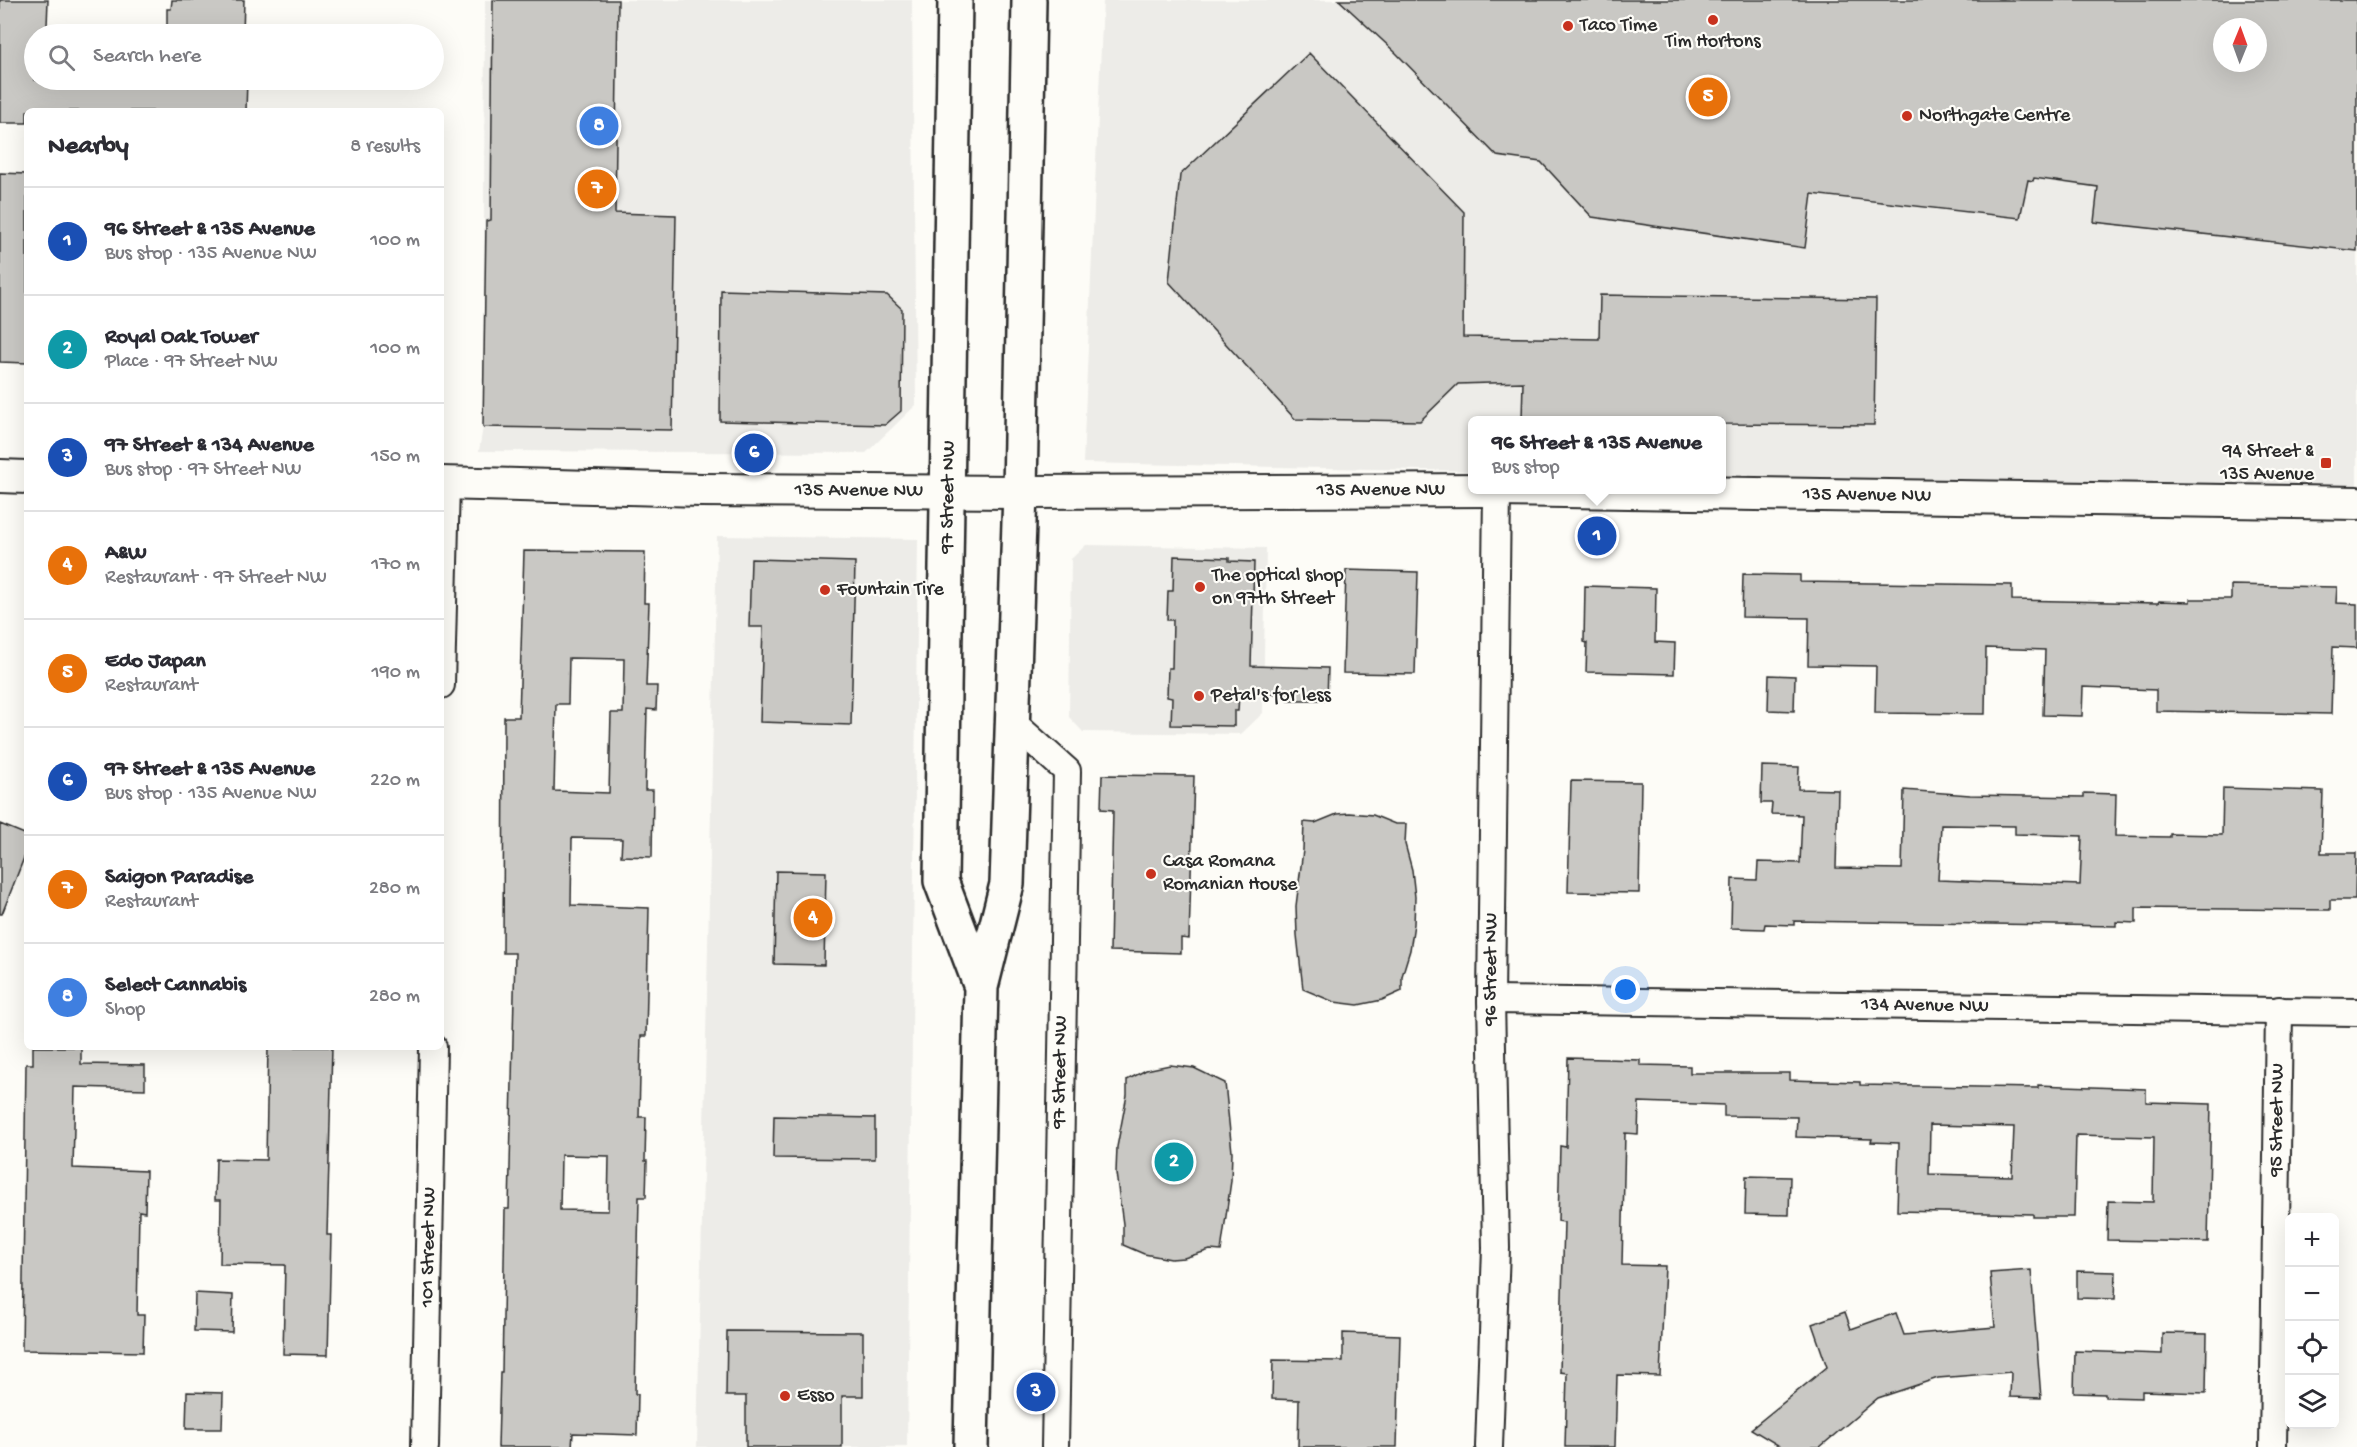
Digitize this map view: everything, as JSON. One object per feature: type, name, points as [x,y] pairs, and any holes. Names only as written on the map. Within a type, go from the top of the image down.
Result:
[{"type":"main road","name":"97 Street NW","points":[[956,0],[941,881],[981,987]]},
{"type":"main road","name":"97 Street NW","points":[[971,1447],[981,987],[1007,884],[1020,492],[1029,0]]},
{"type":"street","points":[[0,476],[24,477]]},
{"type":"street","name":"135 Avenue NW","points":[[444,484],[701,490],[1020,492],[1468,490]]},
{"type":"street","name":"135 Avenue NW","points":[[1726,493],[2357,503]]},
{"type":"street","name":"96 Street NW","points":[[1489,1447],[1496,1248],[1491,1000],[1497,494]]},
{"type":"street","name":"97 Street NW","points":[[1012,722],[1067,771],[1055,1447]]},
{"type":"street","name":"134 Avenue NW","points":[[1491,1000],[2357,1012]]},
{"type":"street","name":"95 Street NW","points":[[2273,1447],[2279,1010]]},
{"type":"street","name":"101 Street NW","points":[[425,1447],[433,1050]]},
{"type":"shaded area","points":[[485,0],[912,0],[916,405],[866,453],[479,451],[483,427]]},
{"type":"shaded area","points":[[1103,0],[2357,0],[2357,489],[1726,476],[1726,416],[1468,416],[1468,471],[1083,463]]},
{"type":"shaded area","points":[[717,536],[918,539],[907,1447],[697,1447]]},
{"type":"shaded area","points":[[1086,545],[1266,548],[1263,713],[1241,734],[1083,732],[1069,717],[1071,559]]},
{"type":"building","points":[[0,0],[48,0],[47,24],[24,24],[24,90],[247,90],[246,108],[24,108],[24,123],[0,123]]},
{"type":"building","points":[[172,0],[244,0],[243,24],[167,24],[167,9],[171,9]]},
{"type":"building","points":[[493,0],[618,0],[615,213],[676,215],[672,430],[483,427],[486,221],[491,220]]},
{"type":"building","name":"Northgate Centre","points":[[1339,0],[2357,0],[2357,251],[2094,222],[2098,187],[2034,178],[2033,181],[2028,180],[2020,218],[1812,194],[1805,248],[1592,217],[1541,162],[1497,156],[1396,53]]},
{"type":"building","points":[[1309,53],[1464,212],[1463,337],[1599,339],[1600,295],[1876,299],[1874,425],[1726,424],[1726,416],[1522,416],[1523,382],[1458,384],[1420,421],[1295,419],[1169,282],[1180,175]]},
{"type":"building","points":[[0,173],[24,174],[24,363],[0,362]]},
{"type":"building","points":[[721,290],[887,295],[902,309],[901,411],[885,425],[720,421]]},
{"type":"building","points":[[524,551],[645,552],[644,603],[649,603],[646,686],[657,686],[656,710],[647,709],[645,790],[653,790],[652,857],[621,856],[622,839],[572,838],[571,905],[649,908],[646,1036],[641,1036],[639,1117],[646,1117],[645,1161],[647,1161],[646,1197],[639,1197],[635,1394],[638,1394],[637,1435],[573,1433],[572,1447],[498,1447],[505,1209],[509,1209],[515,953],[503,953],[504,717],[519,717]],"holes":[[[569,658],[624,659],[623,713],[611,713],[609,793],[554,791],[556,704],[568,704]],[[561,1155],[609,1156],[608,1211],[560,1210]]]},
{"type":"building","points":[[1174,556],[1229,558],[1229,561],[1254,562],[1251,666],[1328,668],[1327,700],[1287,700],[1287,694],[1239,693],[1238,711],[1234,711],[1234,726],[1171,725],[1172,698],[1167,697],[1168,668],[1172,668],[1173,620],[1167,620],[1168,591],[1173,591]]},
{"type":"building","points":[[751,559],[855,562],[851,725],[760,722],[763,627],[749,627]]},
{"type":"building","points":[[1346,570],[1418,572],[1415,674],[1343,673]]},
{"type":"building","points":[[1743,574],[1800,575],[1800,582],[2012,585],[2012,600],[2190,602],[2190,599],[2231,599],[2231,585],[2337,587],[2336,603],[2357,604],[2357,648],[2333,647],[2331,714],[2156,711],[2156,690],[2083,687],[2082,716],[2043,715],[2045,650],[1986,648],[1985,714],[1875,713],[1876,666],[1808,665],[1809,618],[1742,617]]},
{"type":"building","points":[[1585,586],[1656,588],[1655,642],[1675,643],[1674,674],[1586,672]]},
{"type":"building","points":[[1769,675],[1795,676],[1794,711],[1768,710]]},
{"type":"building","points":[[1762,766],[1799,767],[1798,789],[1838,790],[1836,868],[1902,869],[1904,790],[1970,795],[2084,797],[2084,793],[2116,794],[2115,836],[2170,837],[2170,834],[2222,835],[2223,788],[2323,791],[2321,853],[2356,853],[2355,900],[2330,900],[2330,910],[2136,908],[2136,923],[2116,922],[2116,926],[1794,921],[1794,925],[1765,924],[1764,929],[1731,928],[1732,879],[1757,880],[1758,862],[1800,863],[1802,815],[1771,814],[1772,803],[1761,803]],"holes":[[[1941,825],[2015,826],[2015,834],[2082,836],[2080,885],[1938,880]]]},
{"type":"building","name":"Casa Romana Romanian House","points":[[1102,775],[1194,776],[1189,939],[1181,938],[1181,953],[1110,951],[1113,810],[1101,809]]},
{"type":"building","points":[[1571,781],[1641,782],[1639,893],[1568,892]]},
{"type":"building","points":[[1337,814],[1373,815],[1395,824],[1406,824],[1405,844],[1412,870],[1415,897],[1414,924],[1410,950],[1402,976],[1402,991],[1382,1000],[1358,1005],[1334,1002],[1303,989],[1297,935],[1296,906],[1304,822],[1315,823]]},
{"type":"building","points":[[0,824],[24,834],[24,858],[2,914],[0,914]]},
{"type":"building","points":[[776,871],[826,872],[824,965],[774,964]]},
{"type":"building","points":[[33,1050],[81,1050],[81,1064],[145,1065],[145,1089],[75,1087],[73,1168],[146,1171],[145,1212],[139,1211],[137,1315],[144,1315],[143,1352],[22,1350],[26,1064],[33,1064]]},
{"type":"building","points":[[268,1050],[332,1050],[327,1235],[331,1235],[328,1355],[283,1354],[285,1265],[220,1264],[221,1200],[215,1200],[216,1159],[266,1160]]},
{"type":"building","points":[[1568,1058],[1640,1060],[1640,1065],[1690,1066],[1690,1073],[1790,1073],[1790,1080],[1860,1082],[1860,1085],[2038,1088],[2038,1085],[2146,1089],[2146,1102],[2211,1104],[2208,1242],[2107,1240],[2108,1201],[2153,1202],[2154,1137],[2076,1135],[2074,1217],[1897,1211],[1899,1143],[1871,1142],[1872,1139],[1796,1137],[1797,1117],[1724,1116],[1724,1105],[1639,1102],[1638,1134],[1625,1133],[1622,1265],[1665,1266],[1660,1376],[1617,1375],[1615,1447],[1565,1447],[1567,1373],[1560,1372],[1564,1222],[1558,1221],[1560,1146],[1566,1147]],"holes":[[[1930,1125],[2014,1127],[2012,1176],[1929,1174]]]},
{"type":"building","points":[[1170,1065],[1194,1068],[1225,1083],[1232,1152],[1231,1181],[1221,1251],[1210,1250],[1184,1258],[1171,1259],[1144,1254],[1123,1245],[1123,1224],[1116,1173],[1117,1147],[1127,1095],[1127,1080],[1146,1070]]},
{"type":"building","points":[[774,1116],[875,1118],[875,1159],[773,1158]]},
{"type":"building","points":[[1746,1176],[1790,1177],[1789,1215],[1745,1214]]},
{"type":"building","points":[[2031,1270],[2041,1398],[2010,1397],[2011,1372],[1938,1378],[1878,1398],[1820,1447],[1781,1447],[1751,1429],[1827,1367],[1812,1324],[1845,1312],[1851,1329],[1896,1313],[1904,1335],[1995,1327],[1990,1273]]},
{"type":"building","points":[[2077,1271],[2116,1272],[2115,1299],[2077,1298]]},
{"type":"building","points":[[195,1293],[233,1295],[232,1332],[194,1331]]},
{"type":"building","points":[[727,1331],[863,1332],[863,1396],[842,1396],[842,1447],[746,1447],[746,1396],[726,1396]]},
{"type":"building","points":[[1343,1333],[1400,1335],[1397,1447],[1298,1447],[1299,1400],[1272,1399],[1273,1360],[1343,1361]]},
{"type":"building","points":[[2162,1333],[2207,1334],[2206,1393],[2142,1391],[2142,1398],[2074,1393],[2075,1351],[2162,1354]]},
{"type":"building","points":[[187,1392],[223,1393],[222,1429],[186,1429]]},
{"type":"place","name":"Tim Hortons","points":[[1713,20]]},
{"type":"place","name":"Taco Time","points":[[1568,26]]},
{"type":"place","name":"Edo Japan","points":[[1708,97]]},
{"type":"place","name":"Northgate Centre","points":[[1907,116]]},
{"type":"place","name":"Select Cannabis","points":[[599,126]]},
{"type":"place","name":"Saigon Paradise","points":[[597,189]]},
{"type":"place","name":"97 Street & 135 Avenue","points":[[754,453]]},
{"type":"place","name":"94 Street & 135 Avenue","points":[[2326,463]]},
{"type":"place","name":"96 Street & 135 Avenue","points":[[1597,536]]},
{"type":"place","name":"The optical shop on 97th Street","points":[[1200,587]]},
{"type":"place","name":"Fountain Tire","points":[[825,590]]},
{"type":"place","name":"Petal's for less","points":[[1199,696]]},
{"type":"place","name":"Casa Romana Romanian House","points":[[1151,874]]},
{"type":"place","name":"A&W","points":[[813,918]]},
{"type":"place","name":"Royal Oak Tower","points":[[1174,1162]]},
{"type":"place","name":"97 Street & 134 Avenue","points":[[1036,1392]]},
{"type":"place","name":"Esso","points":[[785,1396]]}]
